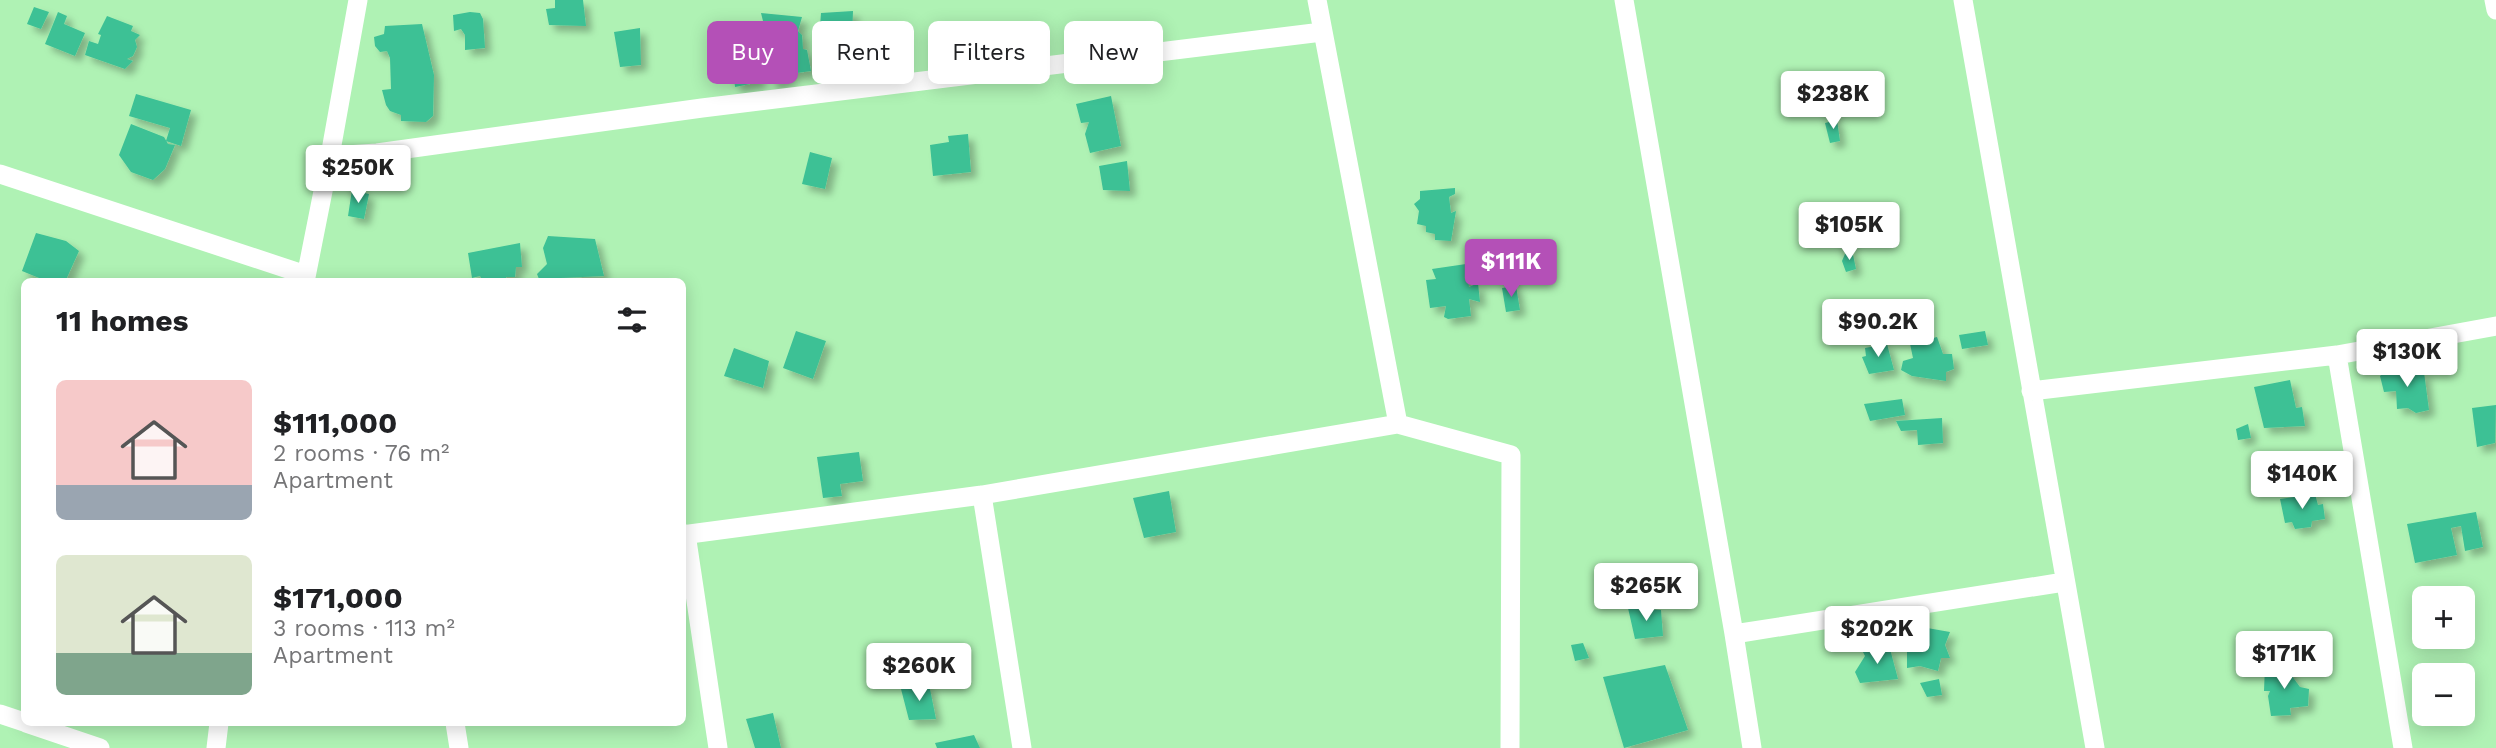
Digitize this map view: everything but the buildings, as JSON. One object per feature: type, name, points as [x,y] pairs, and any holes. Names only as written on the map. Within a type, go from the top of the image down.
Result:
[{"type":"street","points":[[0,174],[305,278],[358,0]]},
{"type":"street","points":[[1317,0],[1398,424]]},
{"type":"street","points":[[1624,0],[1752,748]]},
{"type":"street","points":[[1963,0],[2095,748]]},
{"type":"street","points":[[2494,0],[2496,10]]},
{"type":"street","points":[[330,156],[377,153],[702,108],[1322,32]]},
{"type":"street","points":[[2032,391],[2337,355],[2496,326]]},
{"type":"street","points":[[2337,355],[2403,748]]},
{"type":"street","points":[[686,534],[982,495],[1398,424],[1511,455],[1510,748]]},
{"type":"street","points":[[982,495],[1022,748]]},
{"type":"street","points":[[686,547],[718,748]]},
{"type":"street","points":[[1734,634],[2064,582]]},
{"type":"street","points":[[0,714],[21,721]]},
{"type":"street","points":[[37,726],[100,748]]},
{"type":"street","points":[[216,748],[219,726]]},
{"type":"street","points":[[455,726],[459,748]]}]
